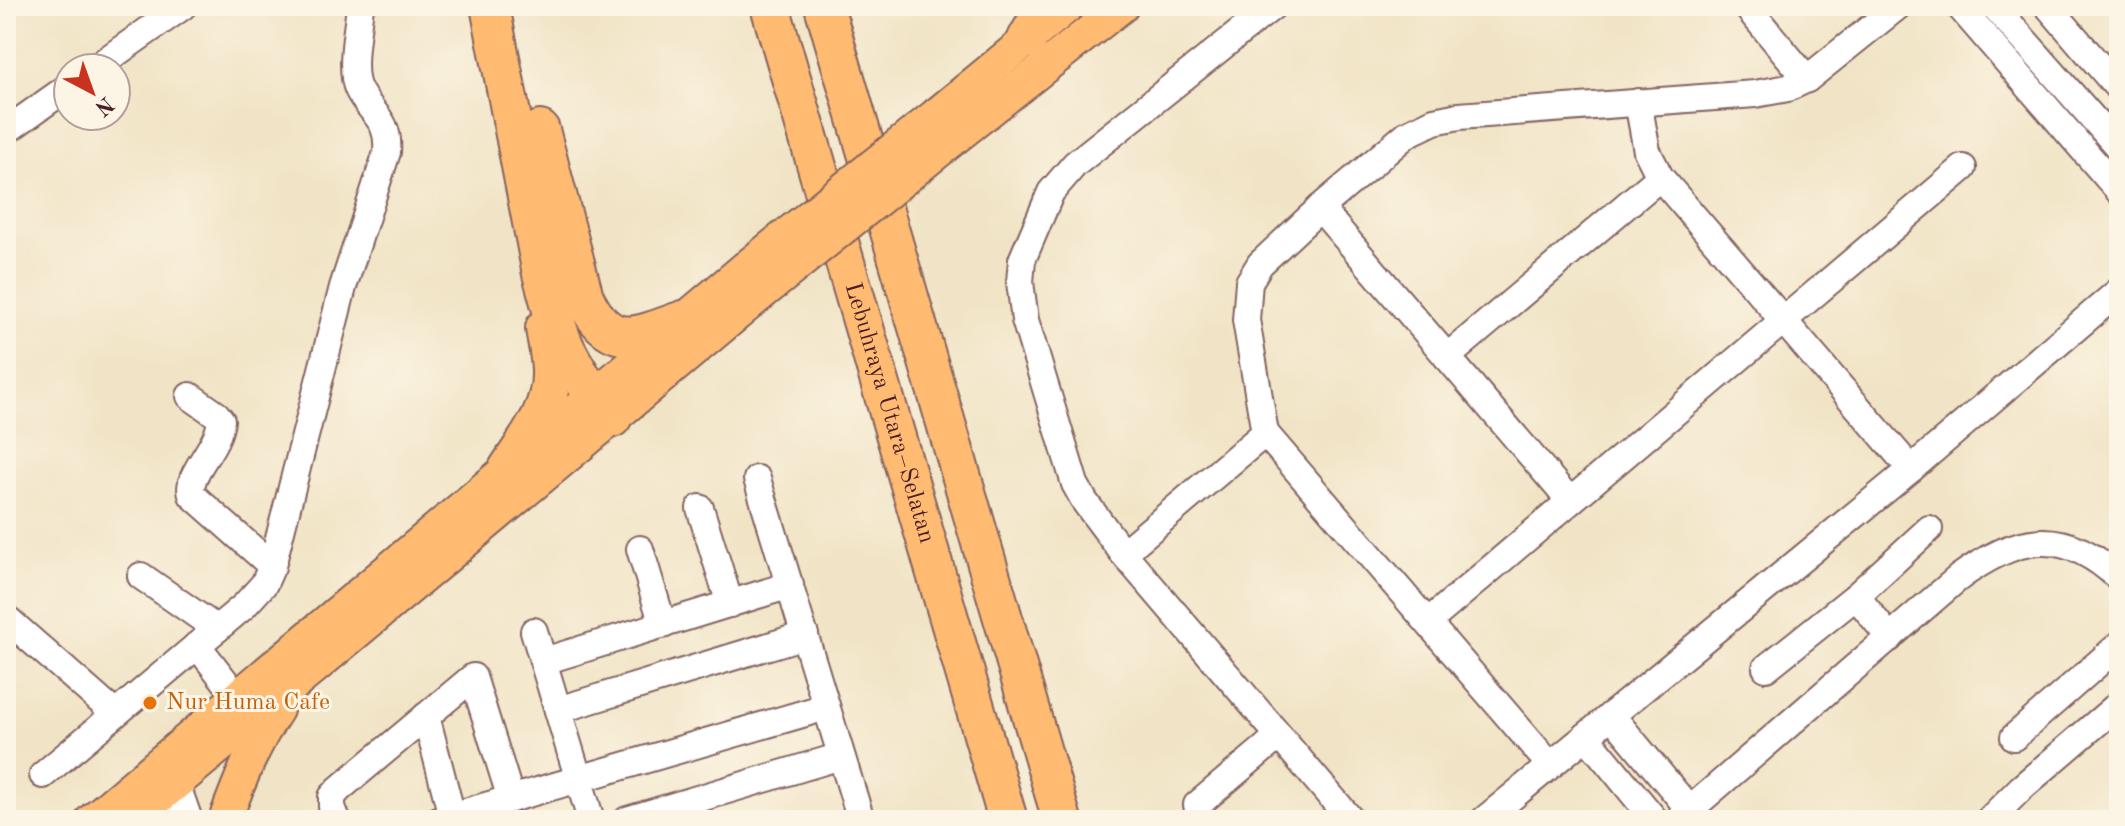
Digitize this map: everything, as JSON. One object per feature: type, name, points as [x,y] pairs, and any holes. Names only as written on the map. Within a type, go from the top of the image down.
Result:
[{"type":"highway","points":[[490,6],[527,132],[592,314],[610,332],[626,337],[683,320]]},
{"type":"highway","points":[[508,469],[539,422],[549,397],[551,371],[516,6]]},
{"type":"highway","name":"Lebuhraya Utara–Selatan","points":[[770,6],[1008,820]]},
{"type":"highway","points":[[824,6],[1062,820]]},
{"type":"highway","points":[[1027,39],[1046,6]]},
{"type":"highway","points":[[527,132],[542,274],[554,314],[564,345],[613,399]]},
{"type":"main road","points":[[946,126],[1027,39],[1068,6]]},
{"type":"main road","points":[[225,820],[262,731],[294,684],[613,399],[753,281],[946,126],[1122,6]]},
{"type":"main road","points":[[132,820],[245,708],[508,469],[613,399],[683,320],[753,281]]},
{"type":"main road","points":[[245,708],[294,684]]},
{"type":"main road","points":[[92,820],[161,788]]},
{"type":"street","points":[[118,52],[183,6]]},
{"type":"street","points":[[43,775],[244,606],[264,584],[272,566],[343,287],[387,152],[385,127],[358,90],[356,82],[354,62],[360,6]]},
{"type":"street","points":[[1273,6],[1075,164],[1051,192],[1022,260],[1020,282],[1025,320],[1071,473],[1085,502],[1123,553],[1351,820]]},
{"type":"street","points":[[1746,6],[1807,79]]},
{"type":"street","points":[[1550,765],[1265,433],[1246,320],[1249,282],[1260,264],[1320,208],[1407,134],[1434,121],[1459,116],[1755,94],[1788,88],[1807,79],[1898,6]]},
{"type":"street","points":[[1959,6],[2119,191]]},
{"type":"street","points":[[1994,6],[2119,148]]},
{"type":"street","points":[[2048,6],[2119,89]]},
{"type":"street","points":[[6,131],[52,98]]},
{"type":"street","points":[[1638,102],[1647,151],[1660,177],[1911,469]]},
{"type":"street","points":[[1428,622],[1963,168]]},
{"type":"street","points":[[1447,357],[1660,177]]},
{"type":"street","points":[[1320,208],[1570,501]]},
{"type":"street","points":[[1484,820],[1911,469],[2119,291]]},
{"type":"street","points":[[190,396],[221,420],[214,444],[192,477],[192,495],[272,566]]},
{"type":"street","points":[[1123,553],[1265,433]]},
{"type":"street","points":[[757,479],[861,820]]},
{"type":"street","points":[[700,508],[730,604]]},
{"type":"street","points":[[1766,668],[1856,596],[1929,529]]},
{"type":"street","points":[[1611,715],[1684,815],[1974,566],[2007,548],[2024,542],[2046,541],[2069,546],[2093,558],[2119,578]]},
{"type":"street","points":[[640,549],[663,625]]},
{"type":"street","points":[[141,576],[207,637],[245,708]]},
{"type":"street","points":[[544,661],[790,585]]},
{"type":"street","points":[[1856,596],[1890,638]]},
{"type":"street","points":[[6,618],[114,713]]},
{"type":"street","points":[[534,631],[591,820]]},
{"type":"street","points":[[558,710],[805,635]]},
{"type":"street","points":[[2014,737],[2119,645]]},
{"type":"street","points":[[337,820],[332,797],[339,789],[473,677],[511,799]]},
{"type":"street","points":[[1990,820],[2021,788],[2119,704]]},
{"type":"street","points":[[426,716],[445,818],[826,707]]},
{"type":"street","points":[[1197,805],[1279,736]]},
{"type":"street","points":[[1586,736],[1655,820]]},
{"type":"street","points":[[627,820],[841,756]]},
{"type":"street","points":[[161,788],[189,820]]},
{"type":"place","name":"Nur Huma Cafe","points":[[150,703]]}]
